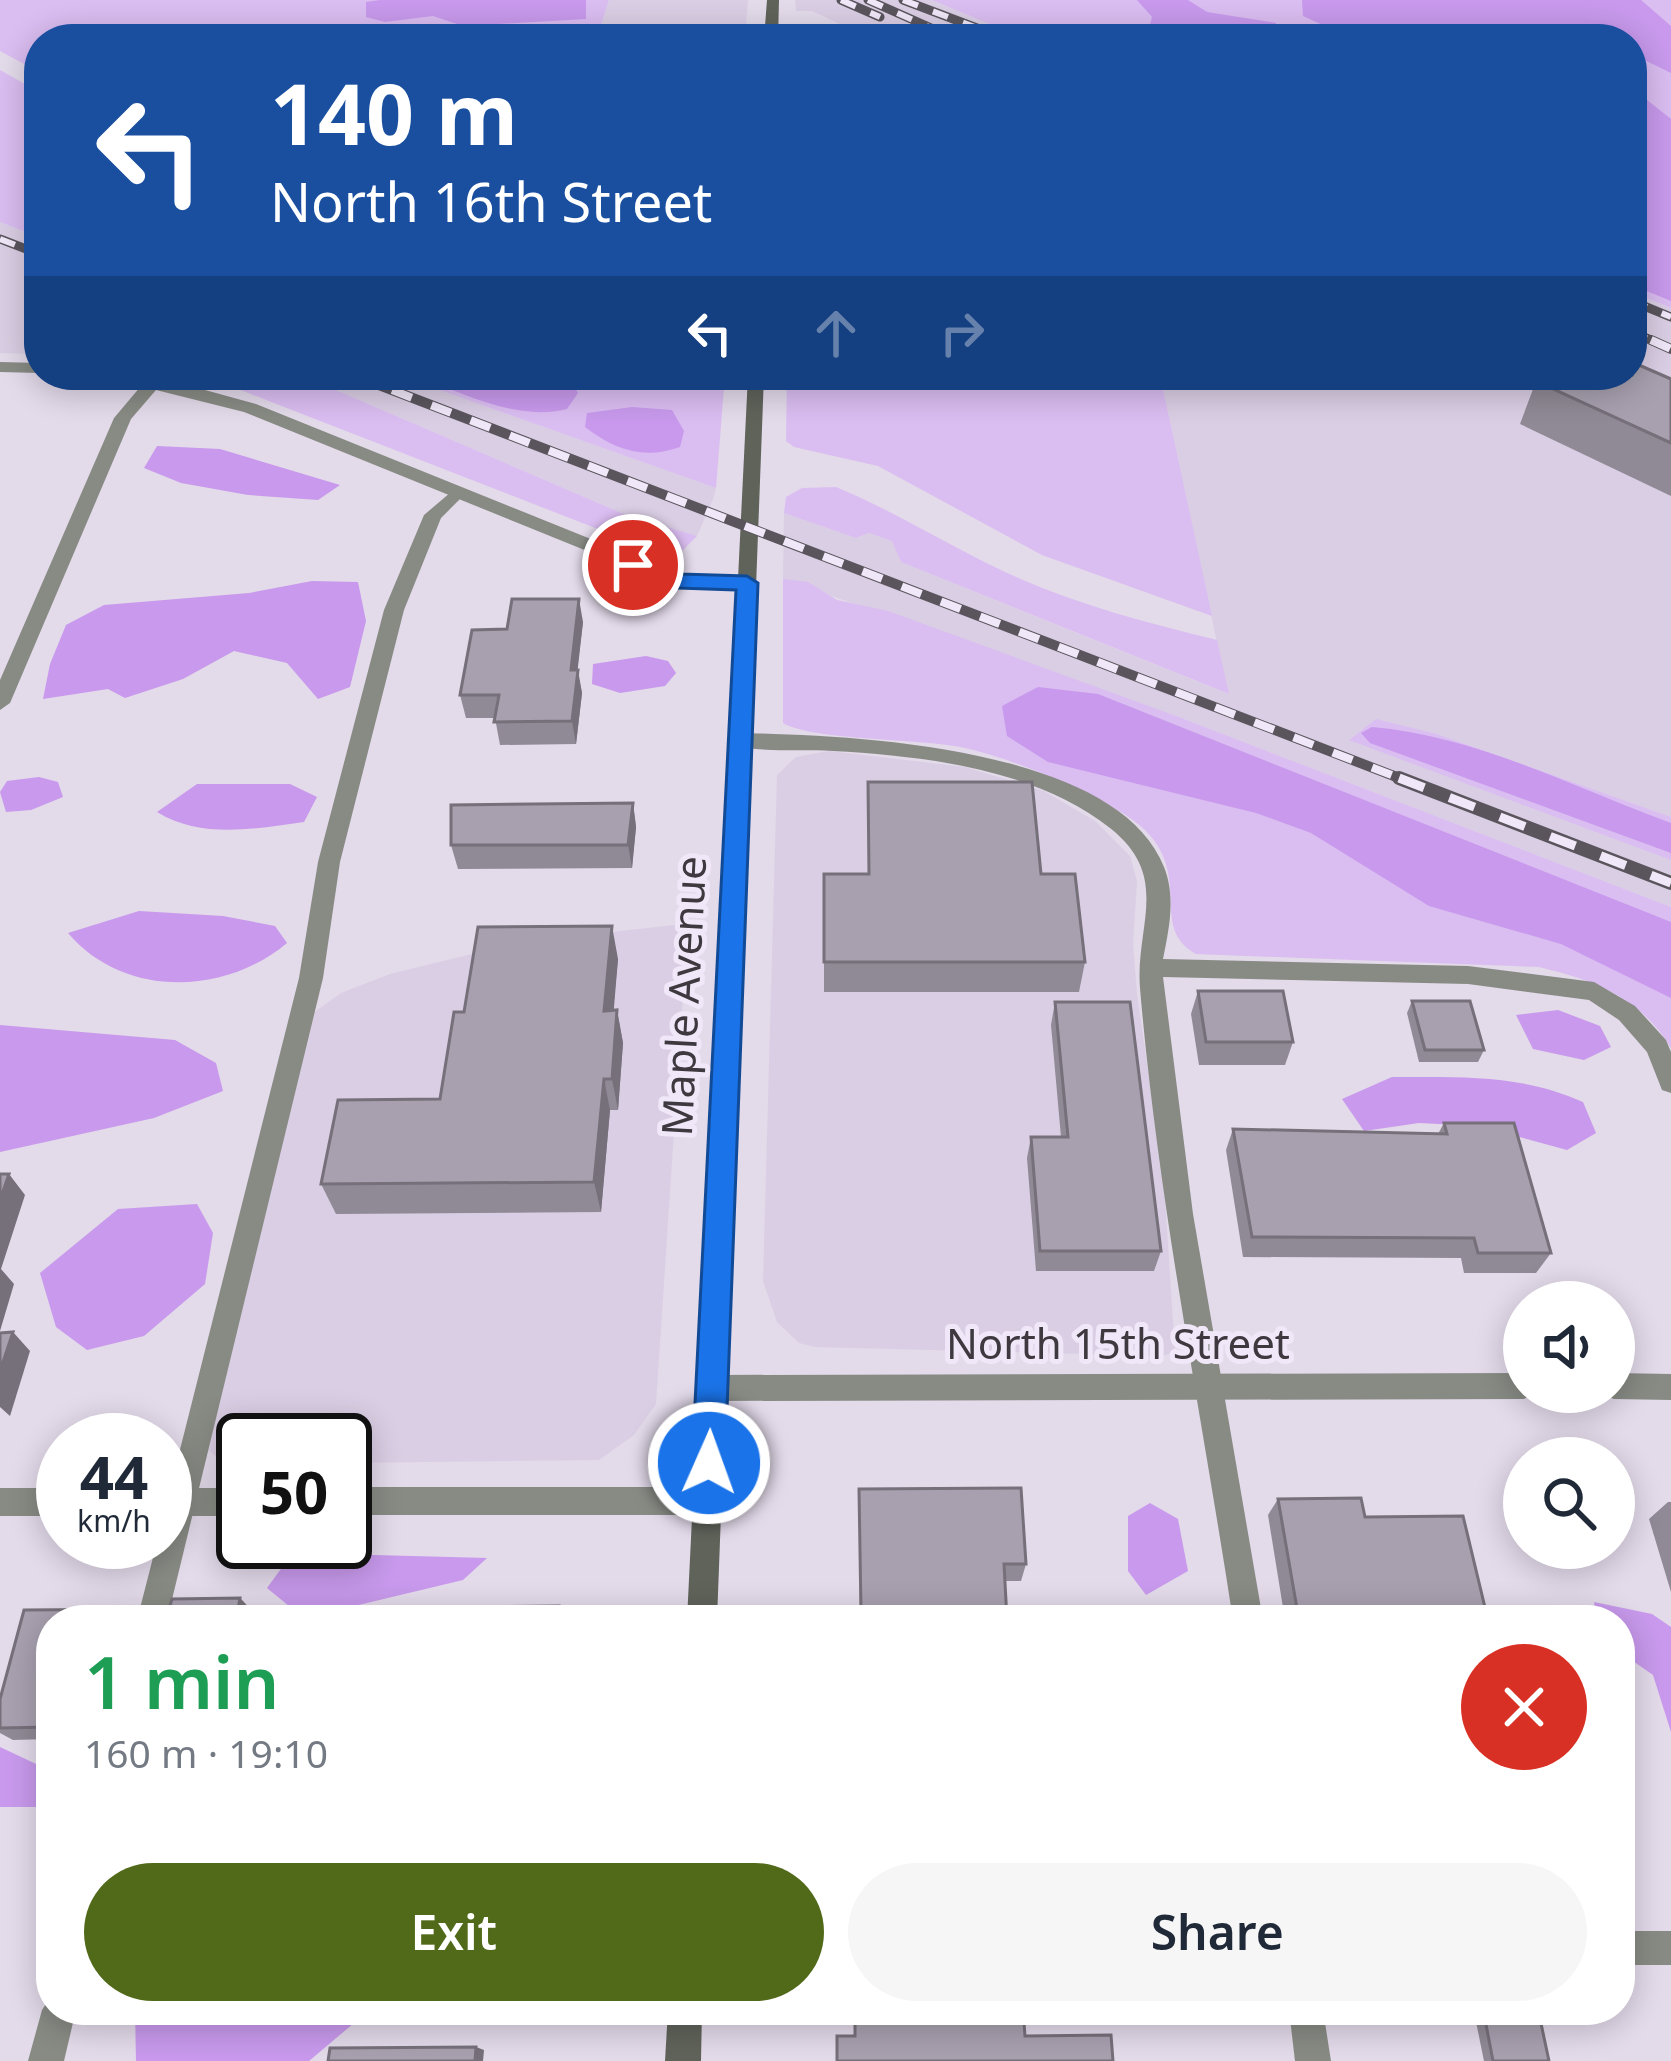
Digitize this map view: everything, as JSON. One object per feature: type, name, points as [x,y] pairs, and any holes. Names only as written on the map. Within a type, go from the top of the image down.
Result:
[{"type":"main road","name":"Maple Avenue","points":[[703,1605],[755,390]]},
{"type":"main road","points":[[683,2061],[684,2025]]},
{"type":"street","points":[[0,703],[123,418],[146,390]]},
{"type":"street","points":[[186,390],[250,408],[678,580],[747,583]]},
{"type":"street","points":[[192,1429],[310,978],[329,862],[394,610],[433,515],[457,494]]},
{"type":"street","points":[[740,740],[819,740],[962,756],[1079,798],[1128,830],[1153,863],[1157,932],[1150,968],[1196,1337],[1245,1605]]},
{"type":"street","points":[[1150,968],[1468,975],[1594,992],[1627,1013],[1657,1047],[1671,1083]]},
{"type":"street","name":"North 15th Street","points":[[712,1388],[1503,1386]]},
{"type":"street","points":[[1635,1386],[1671,1387]]},
{"type":"street","points":[[372,1502],[707,1501]]},
{"type":"street","points":[[0,1502],[36,1502]]},
{"type":"street","points":[[155,1605],[161,1569]]},
{"type":"street","points":[[1635,1948],[1671,1948]]},
{"type":"street","points":[[46,2061],[55,2025]]},
{"type":"street","points":[[1308,2025],[1313,2061]]},
{"type":"shaded area","points":[[0,0],[609,0],[601,24],[24,24],[24,64],[0,51]]},
{"type":"shaded area","points":[[586,0],[586,19],[457,24],[433,16],[385,22],[366,17],[366,2]]},
{"type":"shaded area","points":[[609,0],[748,0],[746,24],[601,24]]},
{"type":"shaded area","points":[[795,0],[932,0],[989,24],[840,24],[812,11],[796,11]]},
{"type":"shaded area","points":[[932,0],[1671,0],[1671,308],[1647,298],[1647,24],[989,24]]},
{"type":"shaded area","points":[[1137,0],[1188,0],[1207,12],[1276,23],[1150,24],[1152,17]]},
{"type":"shaded area","points":[[1302,0],[1641,0],[1671,26],[1671,73],[1647,61],[1647,24],[1320,24],[1303,16]]},
{"type":"shaded area","points":[[0,70],[24,84],[24,231],[0,222]]},
{"type":"shaded area","points":[[1647,100],[1671,119],[1671,301],[1647,291]]},
{"type":"shaded area","points":[[0,222],[24,231],[24,354],[0,353]]},
{"type":"shaded area","points":[[1647,298],[1671,308],[1671,817],[1437,734],[1376,720],[1350,739],[1671,860],[1671,907],[1179,717],[783,579],[784,513],[856,538],[869,533],[893,541],[901,562],[1228,694],[1163,390],[1647,390]]},
{"type":"shaded area","points":[[241,390],[336,390],[626,515],[697,536],[682,551],[657,552]]},
{"type":"shaded area","points":[[336,390],[439,390],[716,488],[697,536],[626,515]]},
{"type":"shaded area","points":[[439,390],[724,390],[716,488]]},
{"type":"shaded area","points":[[454,390],[578,393],[567,409],[547,412],[489,403]]},
{"type":"shaded area","points":[[787,390],[1163,390],[1212,616],[1042,555],[878,466],[794,447],[786,441]]},
{"type":"shaded area","points":[[632,407],[672,410],[684,431],[680,447],[654,453],[630,450],[585,427],[587,413]]},
{"type":"shaded area","points":[[157,446],[220,449],[340,485],[318,500],[248,495],[181,483],[144,468]]},
{"type":"shaded area","points":[[836,487],[1055,593],[1217,640],[1229,694],[901,562],[892,541],[869,533],[856,538],[784,513],[786,497],[802,488]]},
{"type":"shaded area","points":[[783,579],[808,582],[837,600],[888,611],[1179,717],[1671,907],[1671,1048],[1645,1016],[1614,993],[1539,967],[1196,954],[1181,941],[1174,926],[1161,851],[1119,811],[1044,774],[965,748],[818,733],[783,723]]},
{"type":"shaded area","points":[[312,581],[358,582],[366,621],[350,687],[318,699],[287,663],[234,651],[183,679],[125,698],[108,689],[43,699],[50,664],[66,625],[104,605],[249,593]]},
{"type":"shaded area","points":[[646,656],[668,661],[676,673],[665,686],[620,693],[592,684],[593,664]]},
{"type":"shaded area","points":[[1038,687],[1098,694],[1671,922],[1671,998],[1561,944],[1429,906],[1311,833],[1256,813],[1048,762],[1007,736],[1002,706]]},
{"type":"shaded area","points":[[1376,719],[1437,734],[1671,817],[1671,860],[1349,740]]},
{"type":"shaded area","points":[[1372,727],[1486,752],[1671,823],[1671,853],[1370,743],[1361,733]]},
{"type":"shaded area","points":[[829,751],[965,767],[1044,791],[1095,821],[1130,856],[1137,881],[1133,944],[1137,994],[1164,1184],[1175,1351],[1163,1356],[815,1347],[799,1343],[777,1322],[763,1281],[777,775],[796,757]]},
{"type":"shaded area","points":[[39,777],[58,782],[63,797],[31,810],[6,812],[0,792],[7,781]]},
{"type":"shaded area","points":[[197,784],[290,784],[317,797],[304,822],[247,829],[192,826],[157,812]]},
{"type":"shaded area","points":[[139,911],[223,916],[275,926],[287,943],[234,973],[174,982],[117,969],[68,933]]},
{"type":"shaded area","points":[[675,925],[687,935],[656,1404],[634,1435],[599,1460],[372,1463],[372,1413],[216,1413],[216,1456],[209,1451],[213,1404],[313,1013],[341,993],[390,974],[521,942]]},
{"type":"shaded area","points":[[1558,1010],[1600,1026],[1611,1047],[1584,1060],[1533,1049],[1516,1015]]},
{"type":"shaded area","points":[[0,1025],[175,1040],[216,1063],[223,1091],[154,1118],[0,1152]]},
{"type":"shaded area","points":[[1392,1077],[1489,1079],[1536,1086],[1583,1102],[1596,1133],[1567,1150],[1479,1126],[1419,1123],[1364,1131],[1342,1099]]},
{"type":"shaded area","points":[[197,1204],[213,1233],[205,1284],[144,1336],[87,1350],[56,1327],[40,1273],[118,1209]]},
{"type":"shaded area","points":[[1150,1503],[1178,1519],[1188,1571],[1146,1595],[1128,1571],[1128,1516]]},
{"type":"shaded area","points":[[372,1555],[487,1558],[463,1580],[359,1605],[288,1605],[267,1588],[281,1569],[372,1569]]},
{"type":"shaded area","points":[[1635,1610],[1652,1614],[1671,1627],[1671,1732],[1653,1675],[1635,1662]]},
{"type":"shaded area","points":[[0,1747],[36,1764],[36,1807],[0,1807]]},
{"type":"shaded area","points":[[135,2025],[352,2025],[309,2061],[136,2061]]},
{"type":"building","points":[[1647,369],[1671,379],[1671,443],[1556,390],[1647,390]]},
{"type":"building","points":[[512,599],[579,599],[571,670],[578,670],[572,721],[494,722],[499,695],[460,695],[472,630],[507,629]]},
{"type":"building","points":[[868,782],[1032,782],[1041,874],[1075,874],[1085,962],[824,962],[824,874],[869,874]]},
{"type":"building","points":[[633,803],[628,845],[451,845],[451,805]]},
{"type":"building","points":[[612,926],[604,1011],[617,1010],[612,1079],[604,1079],[594,1182],[321,1184],[338,1100],[440,1099],[454,1012],[464,1012],[478,927]]},
{"type":"building","points":[[1198,991],[1283,991],[1293,1042],[1206,1042]]},
{"type":"building","points":[[1412,1001],[1470,1001],[1484,1050],[1425,1050]]},
{"type":"building","points":[[1055,1002],[1130,1002],[1161,1251],[1040,1251],[1031,1137],[1068,1137]]},
{"type":"building","points":[[1444,1123],[1514,1123],[1551,1253],[1478,1253],[1474,1238],[1252,1237],[1233,1129],[1447,1134]]},
{"type":"building","points":[[0,1174],[9,1174],[0,1200]]},
{"type":"building","points":[[13,1332],[0,1371],[0,1333]]},
{"type":"building","points":[[1021,1488],[1026,1564],[1004,1564],[1006,1605],[861,1605],[859,1489]]},
{"type":"building","points":[[1361,1498],[1365,1517],[1463,1516],[1484,1605],[1296,1605],[1278,1499]]},
{"type":"building","points":[[240,1598],[239,1605],[170,1605],[172,1599]]},
{"type":"building","points":[[24,1610],[36,1610],[36,1727],[0,1728],[0,1699]]},
{"type":"building","points":[[855,2025],[1024,2025],[1025,2036],[1111,2035],[1113,2061],[837,2061],[837,2036],[855,2036]]},
{"type":"building","points":[[1486,2025],[1541,2025],[1549,2061],[1493,2061]]},
{"type":"building","points":[[476,2047],[475,2061],[328,2061],[330,2048]]},
{"type":"railway","points":[[841,0],[880,17]]},
{"type":"railway","points":[[868,0],[922,24]]},
{"type":"railway","points":[[903,0],[966,24]]},
{"type":"railway","points":[[0,239],[24,248]]},
{"type":"railway","points":[[1647,307],[1671,317]]},
{"type":"railway","points":[[1647,338],[1652,341]]},
{"type":"railway","points":[[1652,341],[1658,343]]},
{"type":"railway","points":[[1652,341],[1671,349]]},
{"type":"railway","points":[[392,390],[1407,781]]},
{"type":"railway","points":[[1399,778],[1671,883]]},
{"type":"route","points":[[633,565],[678,580],[747,583],[709,1463]]}]
